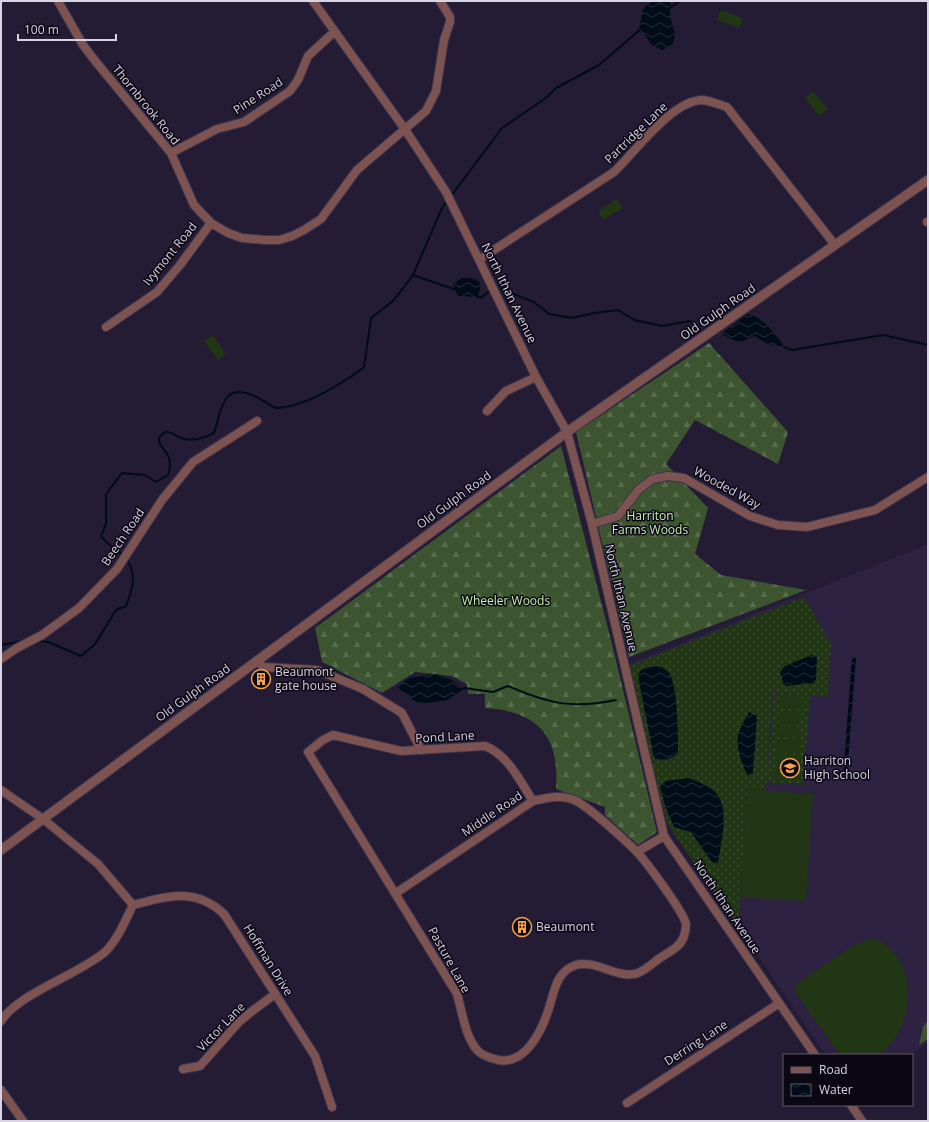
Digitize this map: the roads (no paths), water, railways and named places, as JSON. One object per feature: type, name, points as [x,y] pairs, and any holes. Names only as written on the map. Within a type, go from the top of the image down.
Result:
[{"type":"street","name":"Thornbrook Road","points":[[58,1],[79,39],[96,62],[171,153],[194,205],[211,223],[236,236],[265,240],[279,240],[304,230],[321,218],[357,170],[404,128],[411,125],[426,111],[436,91],[444,40],[450,22],[450,17],[440,1]]},
{"type":"street","name":"North Ithan Avenue","points":[[313,1],[404,128],[446,192],[480,258],[536,377],[567,432],[592,524],[664,836],[778,1004],[814,1054]]},
{"type":"street","name":"Pine Road","points":[[171,153],[217,129],[244,122],[290,91],[298,80],[308,56],[334,32]]},
{"type":"street","name":"Partridge Lane","points":[[480,258],[614,172],[631,156],[666,117],[686,103],[704,100],[727,107],[835,245]]},
{"type":"street","name":"Old Gulph Road","points":[[1,850],[567,432],[928,180]]},
{"type":"street","name":"Ivymont Road","points":[[106,327],[157,292],[211,223]]},
{"type":"street","points":[[487,411],[506,390],[536,377]]},
{"type":"street","name":"Beech Road","points":[[1,659],[17,648],[42,636],[79,608],[117,569],[162,500],[193,462],[257,421]]},
{"type":"street","name":"Wooded Way","points":[[592,524],[618,516],[640,489],[653,479],[668,476],[684,478],[750,516],[778,525],[807,527],[875,510],[928,477]]},
{"type":"street","points":[[257,660],[264,667],[317,670],[363,689],[402,713],[421,750]]},
{"type":"street","name":"Pond Lane","points":[[334,736],[401,752],[485,746],[494,750],[505,760],[533,801]]},
{"type":"street","name":"Pasture Lane","points":[[334,736],[323,740],[308,752],[457,994],[469,1036],[477,1051],[488,1058],[503,1061],[519,1056],[536,1038],[547,1014],[553,990],[564,971],[576,965],[587,964],[628,974],[638,973],[678,946],[684,936],[686,925],[684,920],[679,909],[637,852]]},
{"type":"street","points":[[1,790],[43,819],[98,864],[133,905],[119,933],[105,951],[17,1005],[1,1021]]},
{"type":"street","name":"Middle Road","points":[[396,893],[533,801],[555,797],[574,799],[637,852]]},
{"type":"street","points":[[637,852],[664,836]]},
{"type":"street","name":"Hoffman Drive","points":[[133,905],[167,897],[188,896],[205,900],[224,914],[316,1056],[332,1107]]},
{"type":"street","name":"Victor Lane","points":[[183,1068],[200,1066],[238,1023],[275,994]]},
{"type":"street","name":"Derring Lane","points":[[628,1103],[778,1004]]},
{"type":"street","points":[[1,1090],[23,1121]]},
{"type":"street","points":[[852,1106],[862,1121]]},
{"type":"water","points":[[654,1],[670,1],[670,14],[674,30],[674,41],[672,46],[662,50],[652,45],[639,27],[643,9]]},
{"type":"water","points":[[462,278],[475,279],[481,284],[478,297],[458,296],[453,284]]},
{"type":"water","points":[[748,314],[765,323],[786,348],[766,343],[754,336],[749,339],[738,341],[721,334]]},
{"type":"water","points":[[812,655],[817,657],[816,679],[813,683],[789,686],[784,685],[780,672],[785,666]]},
{"type":"water","points":[[852,658],[856,658],[847,775],[843,775]]},
{"type":"water","points":[[652,666],[661,667],[669,673],[672,679],[676,699],[678,753],[667,759],[654,758],[638,676],[641,670]]},
{"type":"water","points":[[435,674],[452,680],[464,689],[447,700],[427,703],[416,702],[397,687],[409,678]]},
{"type":"water","points":[[749,712],[757,716],[753,773],[748,775],[740,756],[738,736]]},
{"type":"water","points":[[689,778],[713,790],[721,802],[724,819],[718,863],[712,862],[691,832],[674,827],[665,806],[660,786],[666,781]]},
{"type":"waterway","points":[[669,8],[680,1]]},
{"type":"waterway","points":[[451,196],[502,128],[546,98],[556,88],[599,65],[642,28]]},
{"type":"waterway","points":[[123,556],[101,536],[106,524],[106,494],[122,473],[145,475],[156,482],[168,475],[170,461],[159,442],[160,436],[168,432],[181,438],[193,439],[202,438],[214,433],[223,404],[227,397],[232,393],[240,392],[249,394],[276,408],[289,406],[312,399],[335,387],[364,367],[371,318],[394,300],[413,275],[442,208],[447,201]]},
{"type":"waterway","points":[[413,275],[459,291]]},
{"type":"waterway","points":[[501,289],[534,302],[549,314],[572,318],[618,310],[634,320],[662,326],[690,321],[700,329]]},
{"type":"waterway","points":[[476,296],[481,298],[488,292]]},
{"type":"waterway","points":[[784,347],[792,350],[883,335],[928,345]]},
{"type":"waterway","points":[[36,641],[48,642],[81,656],[95,644],[116,610],[126,606],[133,582],[132,570],[126,559]]},
{"type":"waterway","points":[[1,645],[23,641]]},
{"type":"waterway","points":[[464,688],[493,692],[508,686],[549,701],[573,704],[600,703],[616,700]]},
{"type":"place","name":"Beaumont gate house","points":[[261,679]]},
{"type":"place","name":"Harriton High School","points":[[790,768]]},
{"type":"place","name":"Beaumont","points":[[522,927]]},
{"type":"park label","name":"Harriton Farms Woods","points":[[650,523]]},
{"type":"park label","name":"Wheeler Woods","points":[[506,601]]}]
